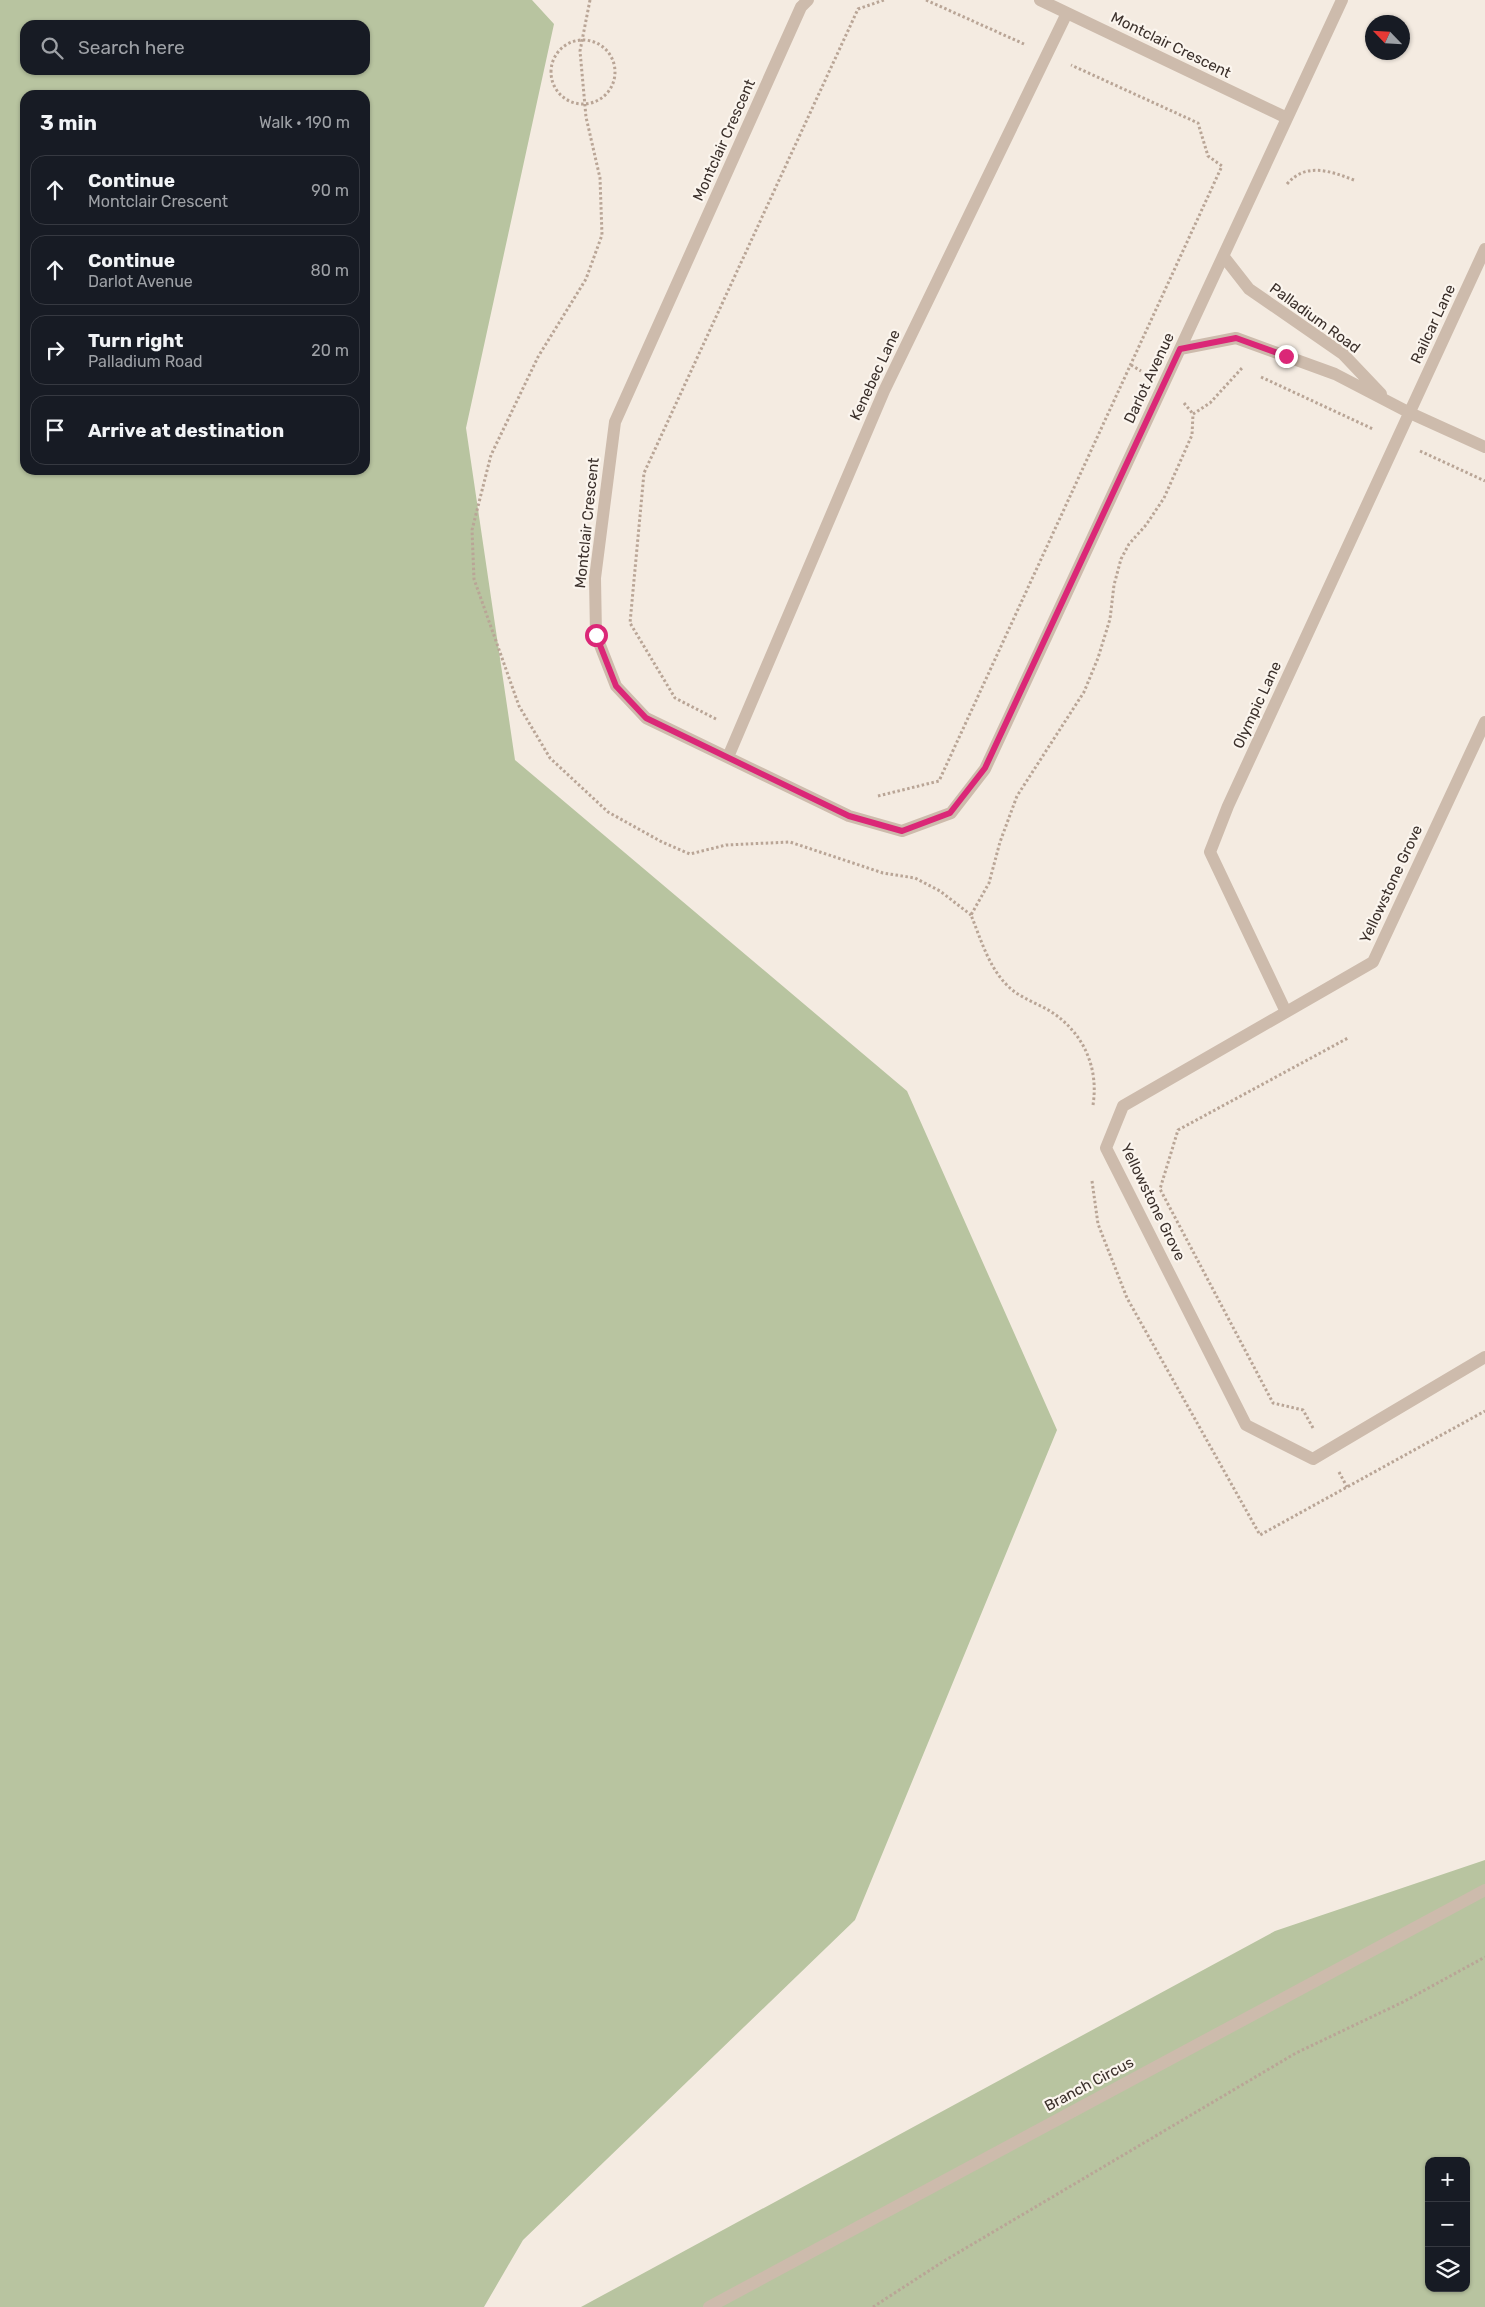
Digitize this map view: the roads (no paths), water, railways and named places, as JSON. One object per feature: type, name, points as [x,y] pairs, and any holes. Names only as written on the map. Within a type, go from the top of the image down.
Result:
[{"type":"street","name":"Montclair Crescent","points":[[808,0],[797,16],[615,422],[595,578],[596,635],[616,686],[646,718],[849,816],[902,831],[950,813],[985,768]]},
{"type":"street","name":"Montclair Crescent","points":[[1040,0],[1287,118]]},
{"type":"street","name":"Darlot Avenue","points":[[985,768],[1342,0]]},
{"type":"street","name":"Kenebec Lane","points":[[728,757],[884,390],[1067,13]]},
{"type":"street","name":"Railcar Lane","points":[[1410,413],[1485,249]]},
{"type":"street","name":"Palladium Road","points":[[1224,257],[1249,289],[1343,354],[1390,403]]},
{"type":"street","name":"Palladium Road","points":[[1180,349],[1236,338],[1335,374],[1410,413],[1485,447]]},
{"type":"street","name":"Olympic Lane","points":[[1286,1012],[1210,852],[1228,806],[1410,413]]},
{"type":"street","name":"Yellowstone Grove","points":[[1485,722],[1373,962],[1123,1106],[1106,1148],[1246,1425],[1313,1459],[1485,1357]]},
{"type":"street","name":"Branch Circus","points":[[709,2307],[1485,1890]]}]
